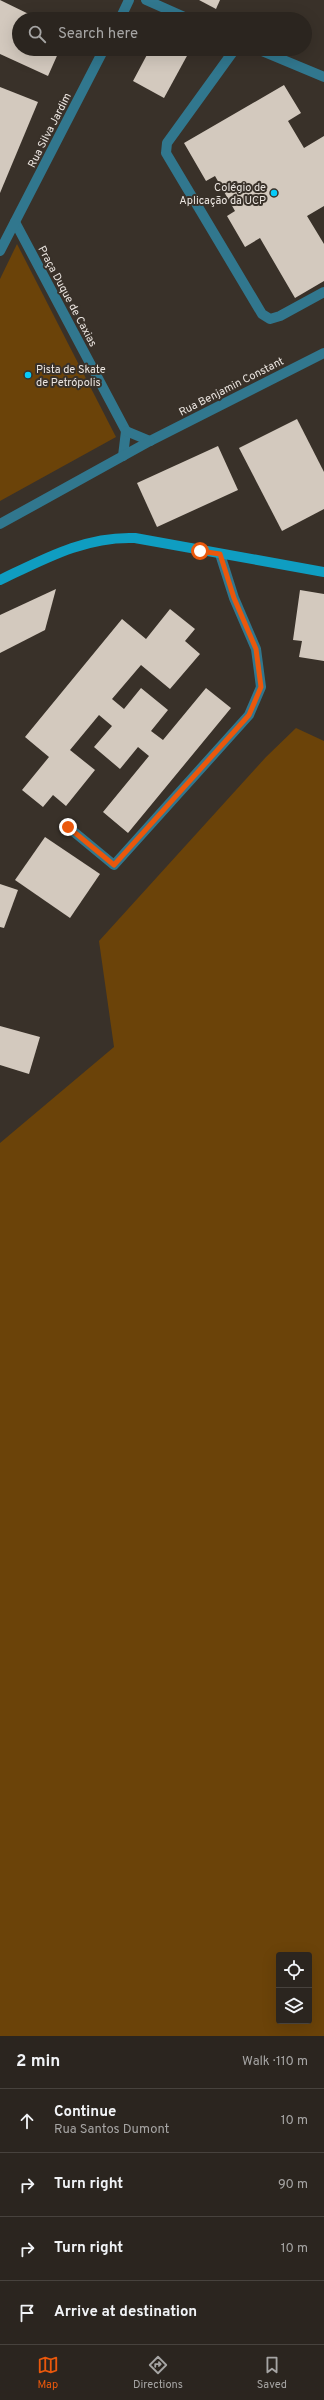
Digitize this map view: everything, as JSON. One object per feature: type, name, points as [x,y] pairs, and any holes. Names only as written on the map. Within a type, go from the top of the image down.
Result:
[{"type":"main road","points":[[0,580],[84,543],[112,537],[135,538],[324,572]]},
{"type":"street","points":[[123,12],[129,0]]},
{"type":"street","points":[[146,0],[173,12]]},
{"type":"street","name":"Rua Silva Jardim","points":[[15,222],[100,56]]},
{"type":"street","points":[[230,56],[167,143],[166,153],[262,314],[270,319],[280,316],[324,292]]},
{"type":"street","points":[[274,56],[324,77]]},
{"type":"street","points":[[0,251],[15,222]]},
{"type":"street","name":"Praça Duque de Caxias","points":[[15,222],[126,431]]},
{"type":"street","name":"Rua Benjamin Constant","points":[[150,441],[324,353]]},
{"type":"street","points":[[123,456],[126,431],[150,441]]},
{"type":"street","points":[[0,524],[150,441]]},
{"type":"street","points":[[68,827],[114,865],[249,715],[261,687],[256,649],[234,598],[220,554]]},
{"type":"shaded area","points":[[17,244],[116,437],[0,501],[0,279]]},
{"type":"shaded area","points":[[296,728],[324,741],[324,2036],[0,2036],[0,1143],[114,1047],[99,941],[266,757]]},
{"type":"building","points":[[0,0],[25,12],[12,12],[12,56],[57,56],[48,76],[0,54]]},
{"type":"building","points":[[199,0],[220,0],[216,9]]},
{"type":"building","points":[[146,56],[187,56],[164,98],[133,81]]},
{"type":"building","name":"Colégio de Aplicação da UCP","points":[[284,85],[301,113],[288,121],[304,148],[324,136],[324,206],[307,216],[324,244],[324,281],[295,298],[260,238],[245,247],[227,216],[235,211],[215,176],[206,181],[184,143]]},
{"type":"building","points":[[0,87],[38,102],[0,193]]},
{"type":"building","points":[[297,419],[324,472],[324,509],[282,531],[239,448]]},
{"type":"building","points":[[218,446],[238,490],[157,527],[137,483]]},
{"type":"building","points":[[56,589],[45,630],[0,653],[0,615]]},
{"type":"building","points":[[300,590],[324,594],[324,661],[299,657],[302,641],[293,640]]},
{"type":"building","points":[[170,609],[195,629],[185,641],[200,654],[170,689],[141,665],[112,699],[124,709],[141,688],[168,710],[151,731],[163,740],[206,688],[231,708],[128,833],[103,812],[149,756],[138,747],[120,769],[94,747],[112,726],[99,715],[70,750],[95,770],[66,806],[53,795],[43,807],[22,790],[49,757],[25,737],[122,619],[146,639]]},
{"type":"building","points":[[45,837],[100,874],[70,918],[15,880]]},
{"type":"building","points":[[0,884],[18,890],[4,928],[0,927]]},
{"type":"building","points":[[0,1026],[40,1037],[29,1074],[0,1065]]},
{"type":"place","name":"Colégio de Aplicação da UCP","points":[[274,193]]},
{"type":"place","name":"Pista de Skate de Petrópolis","points":[[28,375]]},
{"type":"route","points":[[68,827],[114,865],[249,715],[261,687],[256,649],[234,598],[220,554],[200,551]]}]
